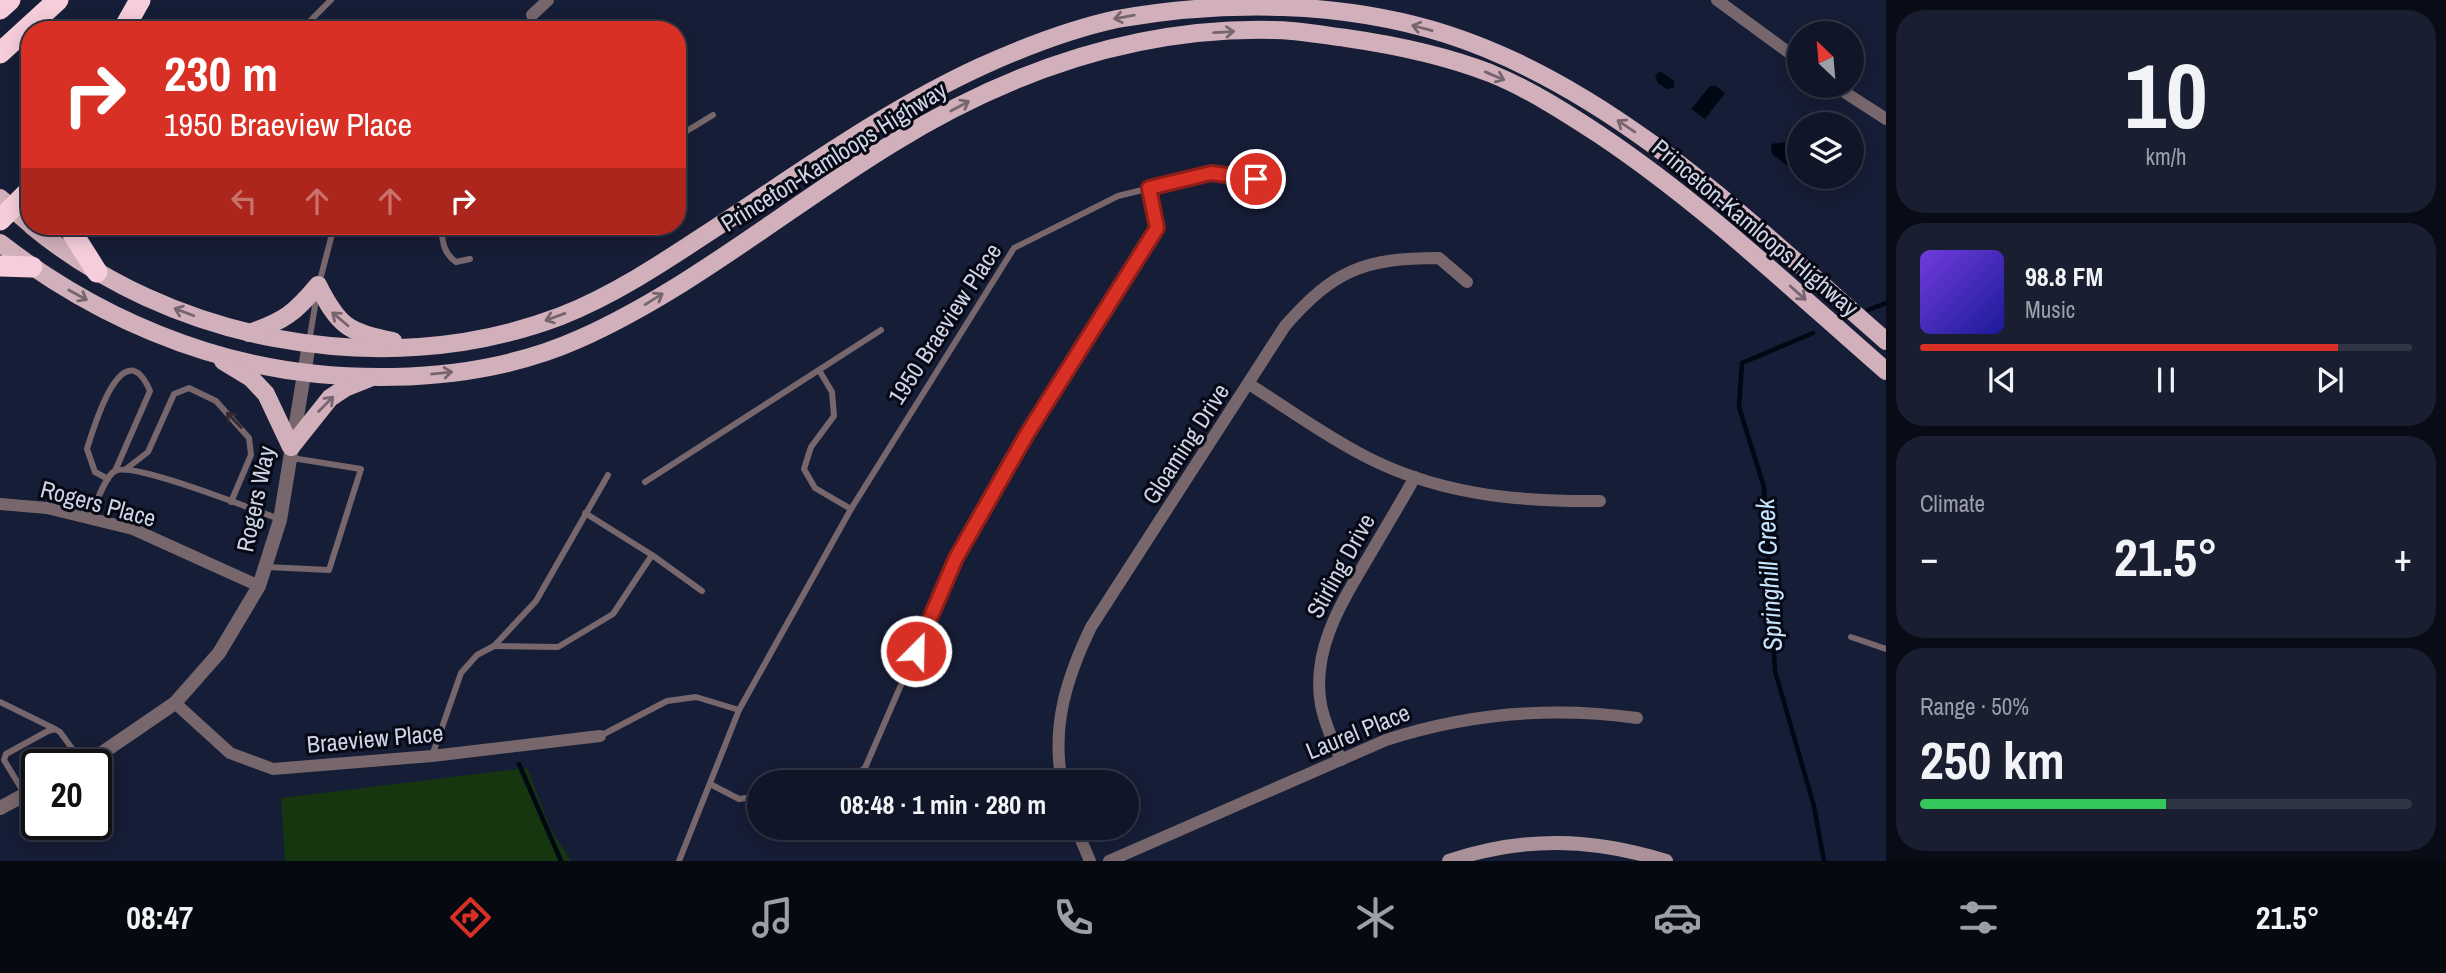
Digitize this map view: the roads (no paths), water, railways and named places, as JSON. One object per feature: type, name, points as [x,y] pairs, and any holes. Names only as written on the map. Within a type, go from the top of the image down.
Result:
[{"type":"highway","points":[[0,9],[10,0]]},
{"type":"highway","points":[[35,21],[58,0]]},
{"type":"highway","points":[[128,21],[139,0]]},
{"type":"highway","points":[[0,53],[21,34]]},
{"type":"highway","points":[[4,209],[21,197]]},
{"type":"highway","points":[[74,235],[97,272]]},
{"type":"highway","points":[[0,266],[32,267]]},
{"type":"main road","name":"Princeton-Kamloops Highway","points":[[43,235],[63,252],[139,295],[214,324],[249,333],[309,344],[377,349],[479,340],[565,314],[614,292],[889,115],[979,68],[1044,41],[1113,19],[1182,7],[1282,5],[1333,9],[1397,20],[1499,54],[1544,75],[1629,128],[1671,158],[1886,341]]},
{"type":"main road","name":"Princeton-Kamloops Highway","points":[[0,243],[32,267],[80,296],[126,320],[209,353],[303,372],[373,377],[430,375],[483,369],[531,357],[575,341],[626,317],[895,141],[984,93],[1052,64],[1119,45],[1186,34],[1274,30],[1390,44],[1441,56],[1491,74],[1532,93],[1572,116],[1658,175],[1729,232],[1886,371]]},
{"type":"main road","name":"Princeton-Kamloops Highway","points":[[4,209],[21,219]]},
{"type":"main road","points":[[249,333],[277,322],[299,309],[318,285],[332,314],[355,331],[370,337],[425,346]]},
{"type":"main road","points":[[209,353],[251,378],[266,394],[290,452]]},
{"type":"main road","points":[[290,452],[330,398],[345,388],[373,377]]},
{"type":"main road","points":[[1449,861],[1502,847],[1557,842],[1582,842],[1666,861]]},
{"type":"street","points":[[532,15],[548,0]]},
{"type":"street","points":[[1717,0],[1787,51]]},
{"type":"street","points":[[1854,98],[1886,119]]},
{"type":"street","name":"Gloaming Drive","points":[[1061,770],[1059,734],[1063,698],[1074,663],[1091,627],[1285,326],[1308,300],[1336,278],[1363,265],[1398,258],[1439,258],[1467,282]]},
{"type":"street","name":"Rogers Way","points":[[104,749],[175,703],[219,653],[259,586],[281,520],[309,344]]},
{"type":"street","points":[[1250,384],[1358,453],[1415,478],[1482,496],[1546,502],[1600,501]]},
{"type":"street","name":"Stirling Drive","points":[[1341,760],[1321,704],[1320,671],[1325,638],[1339,606],[1415,478]]},
{"type":"street","name":"Rogers Place","points":[[0,504],[47,508],[133,530],[259,586]]},
{"type":"street","name":"Braeview Place","points":[[175,703],[230,752],[272,769],[432,756],[600,736]]},
{"type":"street","name":"Laurel Place","points":[[1109,861],[1386,740],[1424,728],[1473,717],[1557,711],[1637,718]]},
{"type":"street","points":[[0,808],[21,797]]},
{"type":"street","points":[[1081,840],[1090,861]]},
{"type":"lane","points":[[310,21],[331,0]]},
{"type":"lane","points":[[686,132],[713,115]]},
{"type":"lane","name":"1950 Braeview Place","points":[[679,861],[739,710],[851,509],[1014,248],[1118,196],[1211,173],[1256,179]]},
{"type":"lane","points":[[862,770],[956,558],[1027,434],[1157,228],[1149,188]]},
{"type":"lane","points":[[309,344],[318,285],[332,235]]},
{"type":"lane","points":[[442,235],[448,256],[456,262],[470,259]]},
{"type":"lane","name":"1950 Braeview Place","points":[[645,482],[881,330]]},
{"type":"lane","points":[[819,370],[832,392],[834,416],[811,447],[804,469],[815,488],[851,509]]},
{"type":"lane","points":[[90,519],[107,479],[115,471],[150,391],[144,376],[135,371],[127,372],[113,382],[86,449],[95,472],[107,479]]},
{"type":"lane","points":[[126,469],[148,452],[174,394],[189,388],[216,401],[249,438],[251,455],[231,502]]},
{"type":"lane","points":[[265,567],[329,570],[361,469],[290,452]]},
{"type":"lane","points":[[115,471],[126,469],[190,487],[281,520]]},
{"type":"lane","points":[[432,756],[461,673],[477,655],[494,646],[536,601],[607,475]]},
{"type":"lane","points":[[585,513],[652,555],[702,591]]},
{"type":"lane","points":[[494,646],[558,647],[613,614],[652,555]]},
{"type":"lane","points":[[1851,637],[1886,649]]},
{"type":"lane","points":[[600,736],[667,701],[696,697],[739,710]]},
{"type":"lane","points":[[0,702],[60,732],[71,749]]},
{"type":"lane","points":[[21,780],[4,760],[6,754],[55,729]]},
{"type":"lane","points":[[710,785],[739,799],[747,798]]},
{"type":"waterway","points":[[1868,310],[1886,303]]},
{"type":"waterway","name":"Springhill Creek","points":[[1813,333],[1742,363],[1739,407],[1764,487],[1775,671],[1814,806],[1824,861]]},
{"type":"waterway","points":[[519,764],[561,861]]}]
